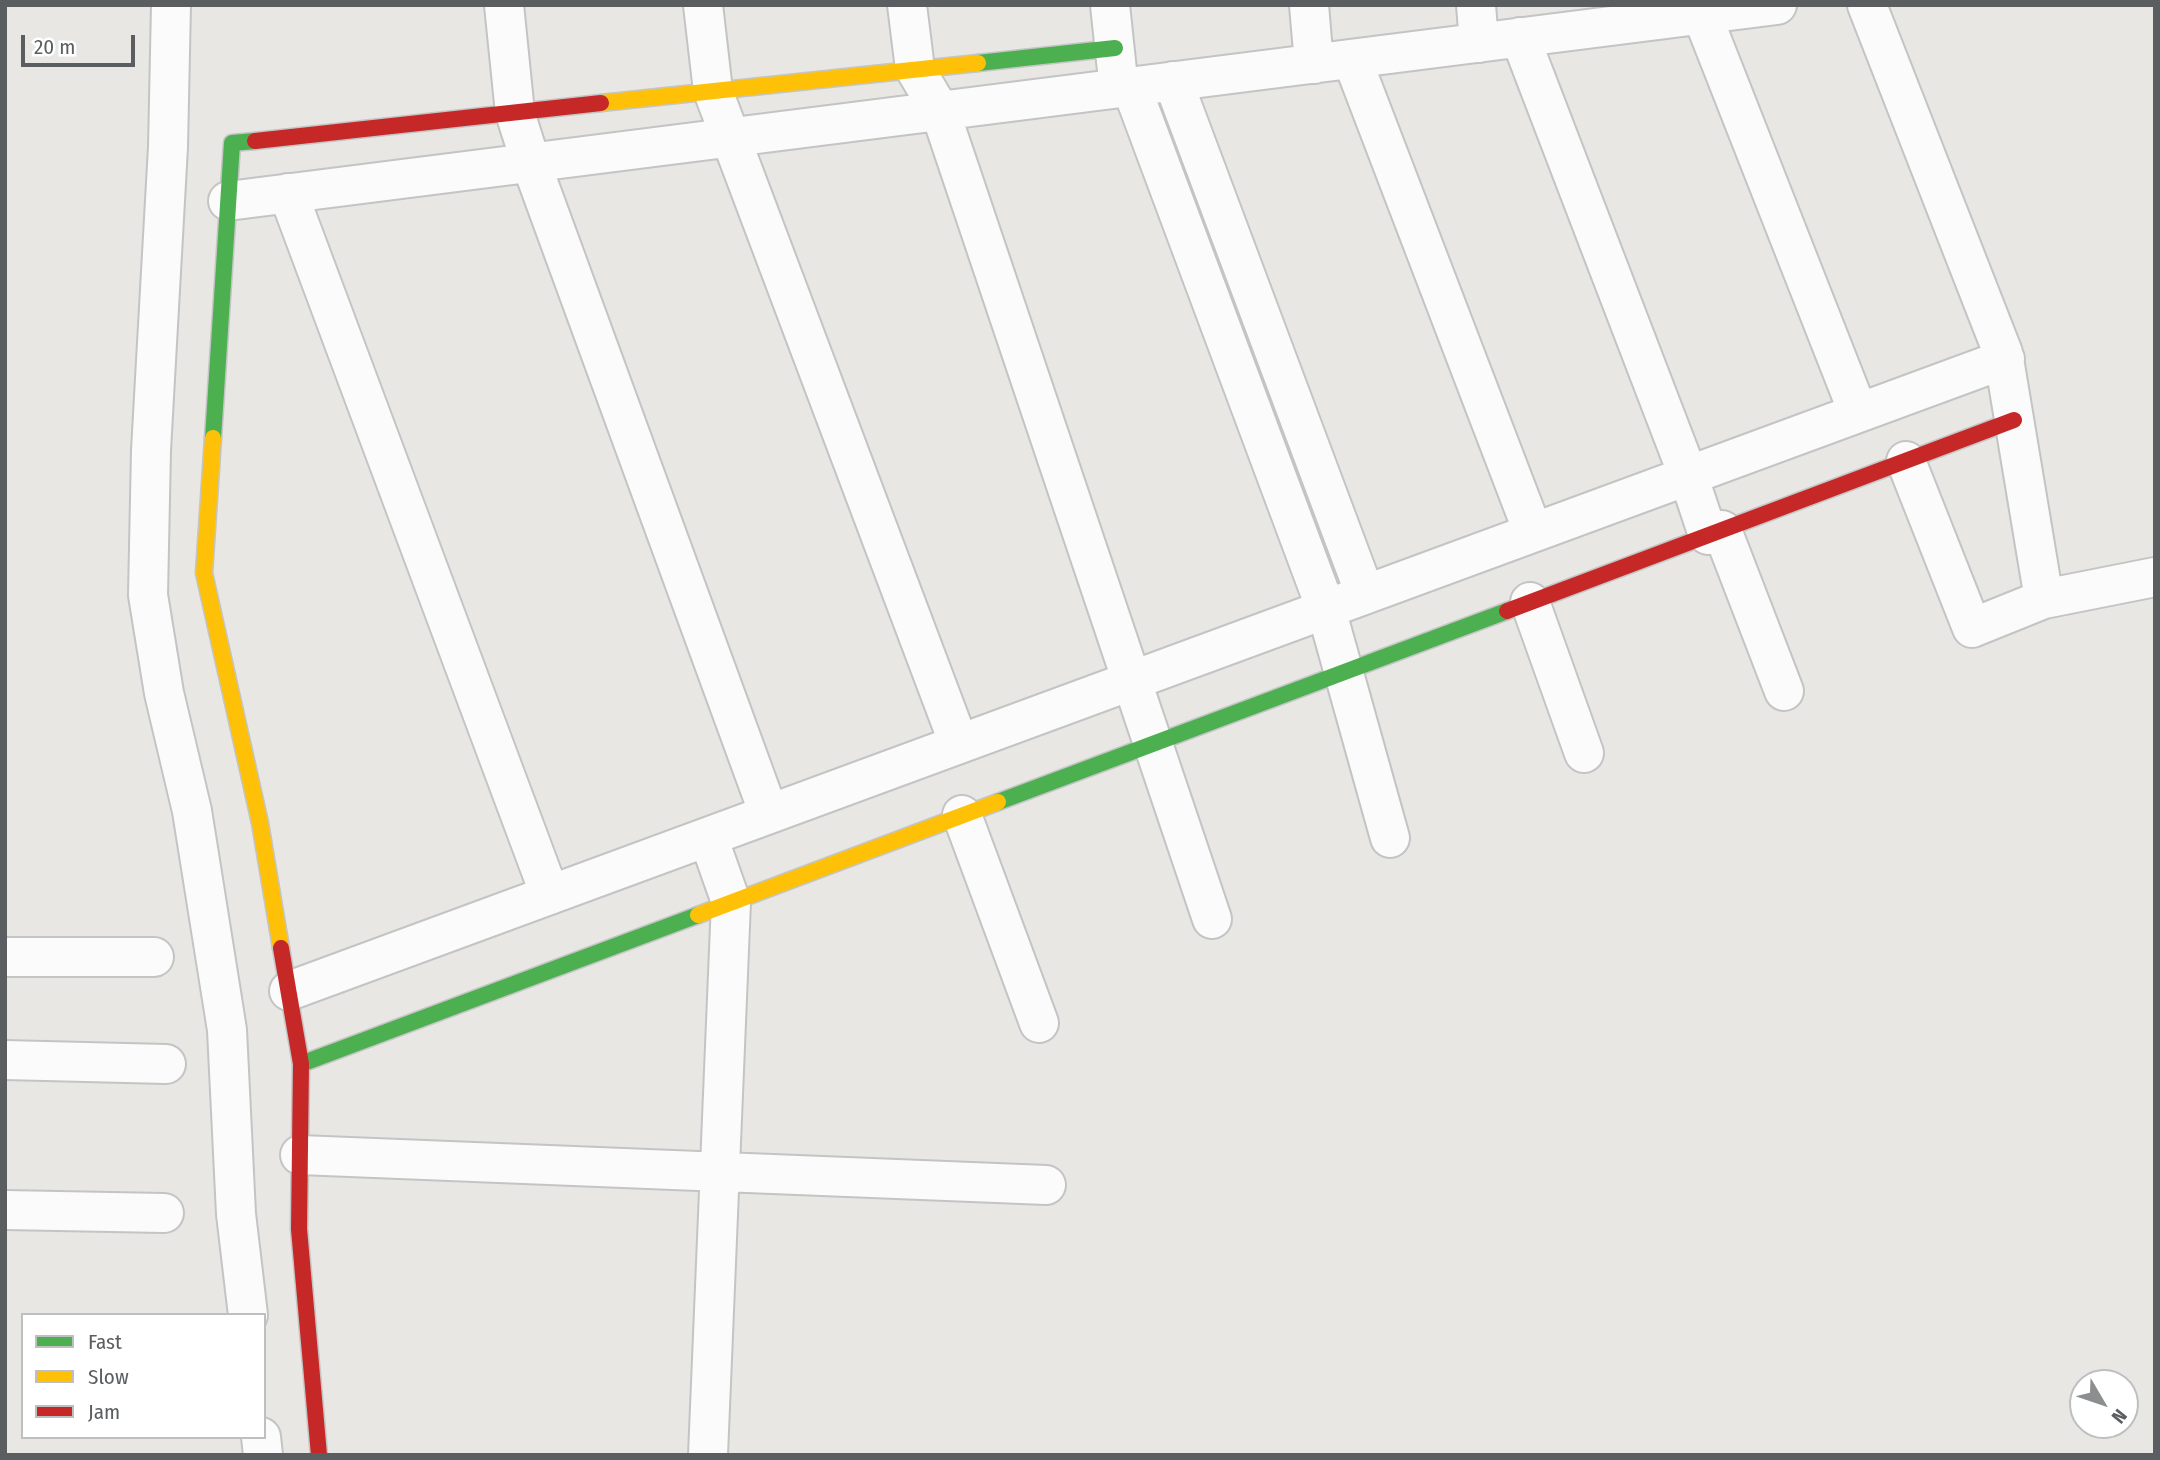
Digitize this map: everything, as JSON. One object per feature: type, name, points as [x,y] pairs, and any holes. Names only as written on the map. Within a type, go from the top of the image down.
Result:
[{"type":"street","points":[[171,5],[168,147],[151,450],[148,595],[164,693],[192,811],[227,1030],[236,1214],[248,1313]]},
{"type":"street","points":[[504,5],[515,113],[531,163],[769,814]]},
{"type":"street","points":[[703,5],[713,91],[959,744]]},
{"type":"street","points":[[907,5],[915,69],[940,111],[1212,919]]},
{"type":"street","points":[[1110,5],[1115,48],[1125,87],[1326,609],[1390,838]]},
{"type":"street","points":[[1309,5],[1314,64]]},
{"type":"street","points":[[1476,5],[1479,43]]},
{"type":"street","points":[[228,201],[1479,43],[1647,13],[1702,15],[1777,5]]},
{"type":"street","points":[[1867,5],[2005,359],[2044,599]]},
{"type":"street","points":[[1702,15],[1858,412]]},
{"type":"street","points":[[1520,37],[1688,475],[1784,691]]},
{"type":"street","points":[[319,1455],[299,1229],[301,1064],[260,823],[204,573],[232,143],[1115,48]]},
{"type":"street","points":[[1352,59],[1533,532]]},
{"type":"street","points":[[1173,81],[1365,594]]},
{"type":"street","points":[[288,193],[550,895]]},
{"type":"street","points":[[289,991],[2005,359]]},
{"type":"street","points":[[301,1064],[2014,420]]},
{"type":"street","points":[[1906,461],[1972,628],[2044,599],[2155,577]]},
{"type":"street","points":[[1530,602],[1584,752]]},
{"type":"street","points":[[962,815],[1039,1023]]},
{"type":"street","points":[[708,837],[731,902],[708,1455]]},
{"type":"street","points":[[5,957],[154,957]]},
{"type":"street","points":[[5,1060],[166,1064]]},
{"type":"street","points":[[300,1155],[1046,1185]]},
{"type":"street","points":[[5,1210],[164,1213]]},
{"type":"traffic: fast","points":[[978,63],[1115,48]]},
{"type":"traffic: fast","points":[[213,438],[232,143],[255,141]]},
{"type":"traffic: fast","points":[[998,802],[1507,611]]},
{"type":"traffic: fast","points":[[301,1064],[698,915]]},
{"type":"traffic: slow","points":[[601,103],[978,63]]},
{"type":"traffic: slow","points":[[213,438],[204,573],[260,823],[281,948]]},
{"type":"traffic: slow","points":[[698,915],[998,802]]},
{"type":"traffic: jam","points":[[255,141],[601,103]]},
{"type":"traffic: jam","points":[[1507,611],[2014,420]]},
{"type":"traffic: jam","points":[[281,948],[301,1064],[299,1229],[319,1455]]}]
